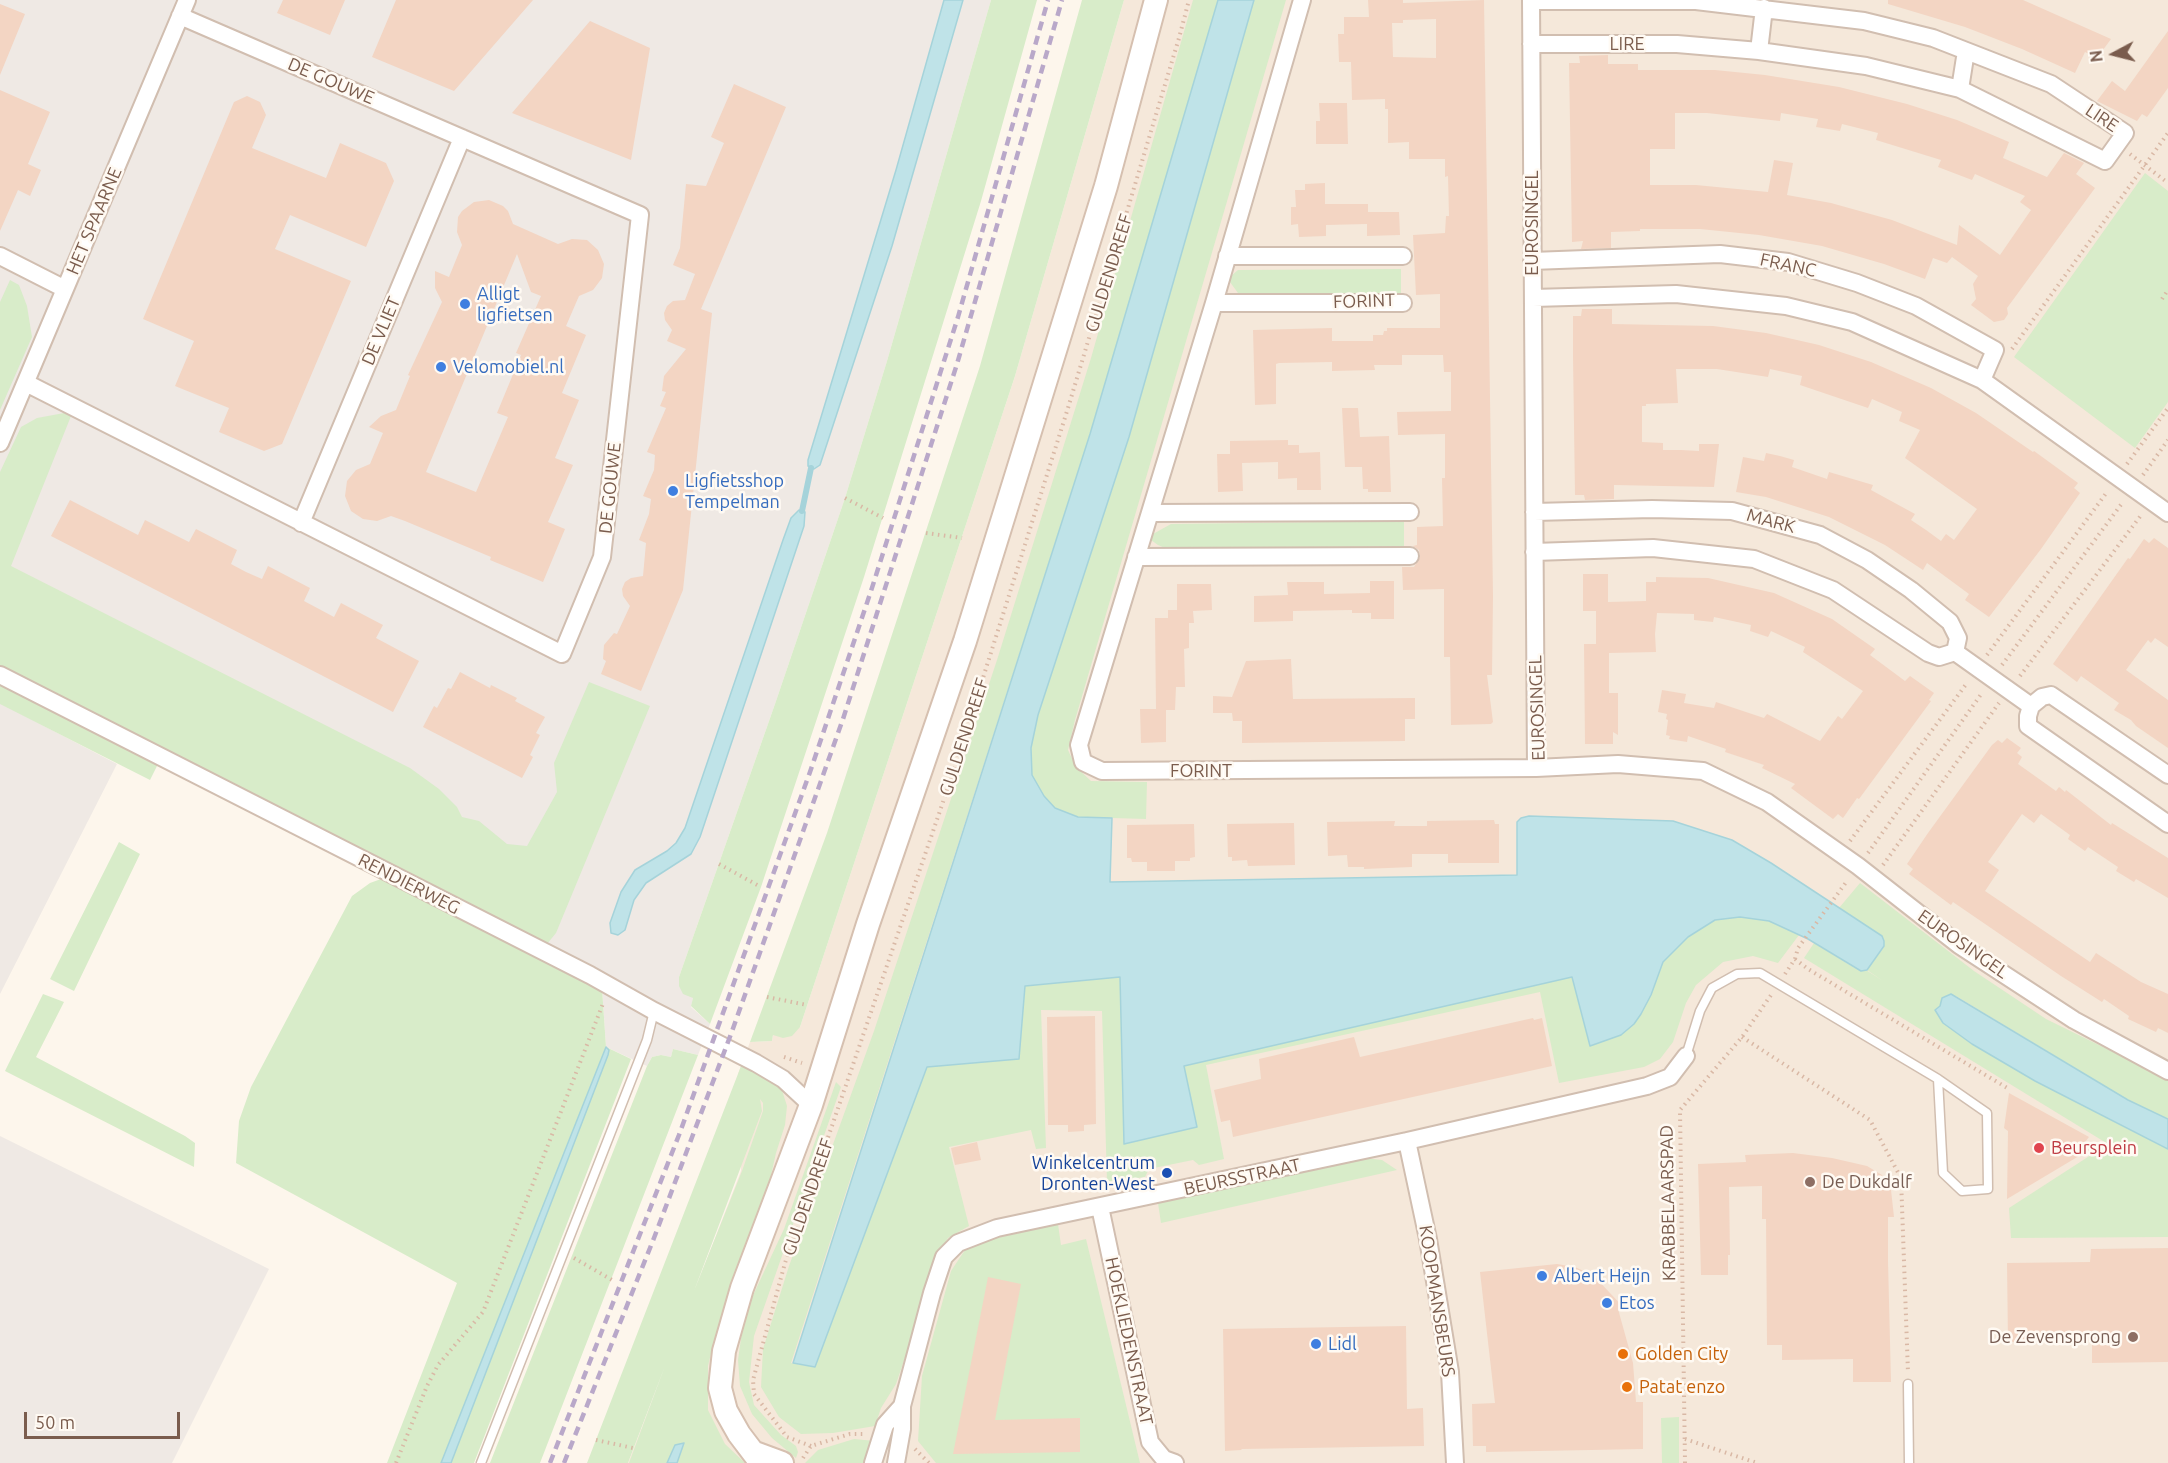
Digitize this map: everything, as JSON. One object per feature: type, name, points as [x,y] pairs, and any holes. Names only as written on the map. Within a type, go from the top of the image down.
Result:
[{"type":"street","name":"HET SPAARNE","points":[[0,442],[187,0]]},
{"type":"street","name":"GULDENDREEF","points":[[782,1463],[758,1458],[739,1434],[726,1411],[720,1388],[723,1352],[742,1288],[811,1105],[868,924],[969,629],[1106,186],[1156,0]]},
{"type":"street","name":"FORINT","points":[[1302,0],[1214,303],[1079,746],[1083,762],[1101,771],[1536,768]]},
{"type":"street","name":"LIRE","points":[[1531,0],[1696,1],[1864,21],[1933,38],[2051,84],[2125,133],[2105,161],[1960,88],[1866,66],[1759,51],[1677,44],[1531,44]]},
{"type":"street","name":"EUROSINGEL","points":[[1531,0],[1536,768],[1618,765],[1703,771],[1714,776],[1767,802],[1858,866],[1959,945],[2055,1007],[2168,1071]]},
{"type":"street","points":[[1759,51],[1764,8]]},
{"type":"street","name":"DE GOUWE","points":[[26,383],[562,654],[602,557],[640,215],[180,16]]},
{"type":"street","points":[[1960,88],[1966,51]]},
{"type":"street","name":"DE VLIET","points":[[301,523],[462,138]]},
{"type":"street","name":"FRANC","points":[[1532,261],[1720,254],[1788,262],[1857,283],[1916,306],[1995,350]]},
{"type":"street","points":[[0,256],[65,289]]},
{"type":"street","points":[[1227,256],[1403,256]]},
{"type":"street","points":[[1533,298],[1676,294],[1786,306],[1852,322],[1982,380],[2168,513]]},
{"type":"street","name":"FORINT","points":[[1214,303],[1403,303]]},
{"type":"street","points":[[1982,380],[1995,350]]},
{"type":"street","name":"MARK","points":[[1534,512],[1652,509],[1732,511],[1820,535],[1867,560],[1911,590],[1950,622],[1958,638],[1955,652]]},
{"type":"street","points":[[1150,513],[1410,512]]},
{"type":"street","points":[[1534,552],[1653,548],[1754,559],[1833,590],[1928,653],[1939,657],[1955,652],[2031,706]]},
{"type":"street","points":[[1136,557],[1410,556]]},
{"type":"street","name":"RENDIERWEG","points":[[0,675],[610,987],[783,1079],[811,1105]]},
{"type":"street","points":[[2168,775],[2051,695],[2042,697],[2031,706],[2028,726],[2168,824]]},
{"type":"street","name":"BEURSSTRAAT","points":[[896,1463],[902,1429],[902,1407],[944,1257],[958,1243],[998,1228],[1407,1141],[1647,1086],[1670,1077],[1686,1056]]},
{"type":"street","name":"KOOPMANSBEURS","points":[[1407,1141],[1428,1239],[1450,1371],[1455,1463]]},
{"type":"street","name":"HOEKLIEDENSTRAAT","points":[[1100,1206],[1150,1442],[1164,1460],[1175,1463]]},
{"type":"street","name":"BEURSSTRAAT","points":[[873,1463],[885,1425],[902,1407]]},
{"type":"lane","points":[[1686,1056],[1700,1011],[1712,988],[1737,974],[1760,973],[1938,1079],[1988,1113],[1988,1189],[1962,1191],[1943,1173],[1938,1079]]},
{"type":"lane","points":[[481,1463],[647,1040],[654,1011]]},
{"type":"lane","points":[[1908,1384],[1909,1463]]},
{"type":"path","name":"GULDENDREEF","points":[[800,1463],[811,1446],[787,1437],[754,1394],[753,1380],[785,1263],[954,770],[1071,396],[1189,0]]},
{"type":"path","points":[[1995,350],[2012,349],[2168,133]]},
{"type":"path","points":[[2117,144],[2168,183]]},
{"type":"path","points":[[2162,299],[2168,290]]},
{"type":"path","points":[[2118,477],[2168,408]]},
{"type":"path","points":[[844,498],[883,518]]},
{"type":"path","points":[[926,533],[962,538]]},
{"type":"path","points":[[719,864],[761,887]]},
{"type":"path","name":"KRABBELAARSPAD","points":[[1685,1463],[1680,1110],[1742,1037],[1795,959],[1798,948],[1842,888]]},
{"type":"path","points":[[1795,959],[2009,1089]]},
{"type":"path","points":[[396,1463],[427,1386],[438,1365],[483,1312],[610,987]]},
{"type":"path","points":[[767,997],[807,1005]]},
{"type":"path","points":[[1742,1037],[1870,1120],[1900,1178],[1908,1384]]},
{"type":"path","points":[[571,1256],[612,1280]]},
{"type":"path","points":[[1685,1439],[1757,1463]]},
{"type":"path","points":[[596,1440],[633,1448]]},
{"type":"shaded area","points":[[0,0],[991,0],[845,498],[679,977],[693,998],[691,1007],[710,1024],[698,1055],[673,1049],[671,1057],[661,1055],[652,1057],[647,1066],[606,1047],[602,987],[0,673]]},
{"type":"shaded area","points":[[1124,0],[2168,0],[2168,1463],[628,1463],[741,1171],[738,1074],[750,1042],[772,1041],[773,1035],[800,1027],[1015,376]]},
{"type":"shaded area","points":[[0,703],[117,764],[0,994]]},
{"type":"shaded area","points":[[0,1136],[269,1269],[172,1463],[0,1463]]},
{"type":"green space","points":[[991,0],[1037,0],[981,201],[864,577],[761,887],[710,1024],[691,1006],[693,998],[683,994],[679,986],[679,977],[845,498]]},
{"type":"green space","points":[[1082,0],[1124,0],[1015,376],[800,1027],[792,1036],[783,1038],[773,1035],[772,1041],[750,1042],[827,833],[980,366]]},
{"type":"green space","points":[[1193,0],[1218,0],[1090,434],[791,1363],[815,1367],[927,1067],[1019,1059],[1025,986],[1120,977],[1124,1143],[1183,1066],[1572,977],[1590,1045],[1634,1024],[1651,995],[1663,962],[1688,937],[1715,920],[1740,917],[1769,921],[1799,935],[1778,963],[1753,956],[1723,962],[1696,985],[1686,1003],[1673,1042],[1660,1059],[1644,1067],[1559,1083],[1540,992],[1206,1065],[1224,1159],[1199,1165],[1193,1160],[1149,1169],[1145,1177],[1107,1182],[1102,1011],[1041,1010],[1046,1148],[1036,1149],[1031,1130],[949,1147],[969,1226],[948,1238],[935,1259],[896,1384],[881,1408],[875,1426],[833,1433],[801,1434],[779,1417],[761,1387],[763,1349],[789,1266],[874,1031],[997,660],[1091,358]]},
{"type":"green space","points":[[1254,0],[1286,0],[1068,750],[1076,767],[1091,781],[1147,782],[1146,819],[1078,817],[1055,808],[1044,796],[1032,776],[1031,748],[1038,715],[1129,437]]},
{"type":"green space","points":[[2145,173],[2168,191],[2168,402],[2135,448],[2014,357]]},
{"type":"green space","points":[[1401,269],[1401,294],[1246,297],[1238,293],[1230,282],[1231,276],[1238,270]]},
{"type":"green space","points":[[10,280],[19,285],[27,306],[32,337],[0,410],[0,302]]},
{"type":"green space","points":[[64,413],[71,416],[11,566],[410,768],[439,789],[457,807],[462,817],[479,821],[507,844],[527,846],[557,792],[554,763],[589,682],[650,706],[556,933],[547,944],[0,667],[0,472],[21,427],[37,418]]},
{"type":"green space","points":[[1404,521],[1404,548],[1172,551],[1151,540],[1153,534],[1171,524]]},
{"type":"green space","points":[[0,680],[160,760],[150,780],[0,704]]},
{"type":"green space","points":[[119,842],[140,854],[74,991],[50,979]]},
{"type":"green space","points":[[381,879],[401,885],[602,988],[606,1047],[631,1059],[474,1463],[451,1463],[608,1055],[606,1048],[441,1463],[387,1463],[457,1283],[236,1163],[239,1121],[251,1087],[352,896],[370,883]]},
{"type":"green space","points":[[1860,883],[1974,971],[2046,1019],[2168,1079],[2168,1119],[2128,1100],[1956,996],[1942,998],[1940,1006],[1943,1023],[1972,1044],[2035,1081],[2168,1149],[2168,1237],[2011,1238],[2009,1208],[2108,1144],[1804,958],[1814,943],[1853,967],[1861,971],[1866,970],[1883,981],[1867,970],[1884,947],[1882,936],[1839,908]]},
{"type":"green space","points":[[43,994],[64,1002],[36,1057],[185,1136],[195,1143],[194,1167],[5,1071]]},
{"type":"green space","points":[[673,1049],[698,1055],[540,1463],[490,1463],[647,1066],[652,1057],[661,1055],[671,1057]]},
{"type":"green space","points":[[743,1061],[781,1087],[787,1106],[785,1125],[767,1193],[715,1337],[708,1366],[708,1410],[725,1444],[745,1463],[677,1463],[684,1444],[675,1446],[667,1463],[629,1463],[665,1366],[628,1463],[587,1463]],"holes":[[[760,1099],[763,1103],[763,1111],[742,1171],[694,1291],[762,1111]]]},
{"type":"green space","points":[[836,1082],[841,1087],[754,1336],[749,1382],[754,1405],[781,1435],[796,1446],[798,1452],[796,1458],[772,1438],[752,1414],[740,1386],[738,1360],[743,1324],[749,1304],[784,1229]]},
{"type":"green space","points":[[1356,1157],[1382,1160],[1397,1170],[1161,1223],[1158,1203]]},
{"type":"green space","points":[[1058,1224],[1061,1245],[1086,1239],[1140,1463],[936,1463],[918,1441],[922,1376],[951,1271],[965,1250],[988,1240]]},
{"type":"green space","points":[[1679,1417],[1679,1463],[1662,1463],[1661,1418]]},
{"type":"green space","points":[[854,1439],[875,1441],[866,1463],[805,1463],[818,1450]]},
{"type":"water","points":[[944,0],[963,0],[892,246],[820,465],[814,469],[808,466],[808,460],[896,170]]},
{"type":"water","points":[[1218,0],[1254,0],[1129,437],[1038,715],[1031,748],[1032,775],[1044,796],[1055,808],[1078,817],[1112,818],[1110,882],[1517,875],[1517,822],[1521,818],[1529,816],[1673,821],[1732,840],[1771,863],[1882,936],[1884,946],[1867,970],[1861,971],[1808,939],[1769,921],[1740,917],[1715,920],[1688,937],[1663,962],[1651,995],[1641,1014],[1634,1024],[1621,1035],[1590,1046],[1572,977],[1184,1066],[1197,1127],[1124,1144],[1120,977],[1025,986],[1019,1059],[927,1067],[815,1367],[793,1363],[1090,434]]},
{"type":"water","points":[[799,510],[805,512],[804,526],[700,837],[691,854],[646,883],[634,900],[625,930],[618,935],[611,933],[610,923],[621,892],[635,870],[667,851],[676,843],[685,828],[783,540],[791,518]]},
{"type":"water","points":[[1951,994],[2128,1100],[2168,1119],[2168,1149],[2035,1081],[1972,1044],[1943,1023],[1935,1010],[1940,1006],[1942,998]]},
{"type":"water","points":[[606,1047],[609,1050],[608,1055],[451,1463],[441,1463]]},
{"type":"water","points":[[684,1443],[677,1463],[667,1463],[675,1445]]},
{"type":"building","points":[[283,0],[345,0],[330,35],[277,13]]},
{"type":"building","points":[[396,0],[533,0],[454,91],[372,57]]},
{"type":"building","points":[[1368,0],[1403,0],[1403,3],[1484,0],[1493,596],[1492,675],[1487,675],[1493,722],[1491,724],[1451,725],[1450,657],[1444,657],[1444,589],[1403,590],[1402,567],[1414,567],[1420,557],[1419,550],[1413,546],[1417,545],[1417,527],[1443,526],[1442,478],[1445,478],[1445,434],[1398,435],[1397,412],[1451,411],[1451,372],[1444,372],[1443,355],[1402,355],[1402,365],[1374,365],[1375,370],[1332,371],[1332,362],[1279,363],[1276,364],[1276,404],[1255,405],[1253,330],[1332,328],[1332,341],[1373,341],[1373,335],[1383,335],[1387,328],[1440,328],[1440,294],[1416,295],[1413,235],[1445,233],[1446,216],[1449,216],[1448,176],[1445,177],[1445,159],[1409,159],[1409,142],[1388,143],[1388,109],[1385,109],[1385,99],[1352,100],[1351,62],[1339,62],[1338,34],[1344,34],[1344,17],[1369,17]],"holes":[[[1436,19],[1436,58],[1393,57],[1392,23],[1403,23],[1403,20]]]},
{"type":"building","points":[[1888,0],[2023,0],[2111,39],[2097,58],[2085,52],[2075,73],[1965,27],[1888,4]]},
{"type":"building","points":[[0,4],[25,14],[0,75]]},
{"type":"building","points":[[590,21],[650,48],[631,160],[512,113]]},
{"type":"building","points":[[2168,31],[2168,88],[2147,117],[2142,114],[2137,121],[2097,101],[2112,81],[2125,91]]},
{"type":"building","points":[[1608,55],[1608,64],[1638,64],[1638,70],[1715,70],[1765,75],[1839,87],[1907,104],[1957,120],[2009,142],[2003,158],[2047,177],[2064,153],[2084,163],[2076,174],[2095,188],[2007,308],[2008,314],[2004,320],[1994,322],[1971,305],[1976,299],[1973,284],[1978,276],[1952,257],[1947,263],[1933,258],[1925,279],[1822,246],[1759,235],[1700,229],[1640,229],[1640,231],[1611,232],[1611,248],[1581,249],[1583,241],[1572,242],[1569,63],[1580,63],[1579,56]],"holes":[[[1675,113],[1707,113],[1780,121],[1781,113],[1818,119],[1816,127],[1840,131],[1842,124],[1878,133],[1876,140],[1941,160],[1938,167],[1972,180],[1975,174],[2025,196],[2020,202],[2031,210],[2000,255],[1959,225],[1957,245],[1892,220],[1831,203],[1787,195],[1793,163],[1774,160],[1768,192],[1696,185],[1650,185],[1650,149],[1675,149]]]},
{"type":"building","points":[[734,84],[786,107],[701,309],[712,313],[683,590],[641,691],[601,674],[606,661],[603,659],[604,645],[614,633],[617,634],[630,606],[623,596],[622,589],[625,582],[631,578],[643,576],[646,543],[639,540],[649,514],[651,499],[643,496],[654,470],[655,455],[647,452],[666,408],[660,406],[666,392],[662,391],[664,376],[686,349],[667,341],[672,330],[665,320],[664,313],[673,301],[685,300],[695,274],[673,265],[680,248],[686,184],[706,186],[724,143],[711,137]]},
{"type":"building","points":[[0,90],[50,112],[28,164],[41,170],[30,196],[18,190],[0,231]]},
{"type":"building","points":[[247,96],[260,102],[266,115],[252,148],[326,178],[340,143],[386,163],[394,181],[366,247],[290,215],[275,249],[351,281],[282,444],[264,451],[219,432],[229,408],[175,386],[194,341],[143,319],[234,102]]},
{"type":"building","points":[[1319,103],[1347,103],[1348,144],[1316,144],[1316,121],[1320,121]]},
{"type":"building","points":[[1325,183],[1325,204],[1368,204],[1368,212],[1399,212],[1400,235],[1367,236],[1367,224],[1326,225],[1326,236],[1299,237],[1298,224],[1291,225],[1291,207],[1296,207],[1295,190],[1305,190],[1305,184]]},
{"type":"building","points":[[489,200],[503,206],[508,211],[513,224],[558,244],[572,239],[587,240],[598,250],[604,264],[602,278],[593,290],[579,296],[566,326],[586,335],[562,393],[579,400],[555,458],[573,465],[548,522],[565,529],[543,582],[490,560],[491,557],[391,516],[377,521],[363,519],[351,511],[345,496],[347,481],[356,470],[370,464],[383,433],[369,427],[381,416],[396,410],[410,376],[408,375],[442,302],[435,288],[435,271],[449,277],[462,245],[457,232],[458,217],[474,202]],"holes":[[[517,254],[531,292],[541,296],[516,353],[521,355],[497,413],[508,417],[476,492],[426,472]]]},
{"type":"building","points":[[1582,309],[1612,309],[1612,324],[1713,326],[1766,333],[1819,345],[1871,362],[1931,388],[1976,413],[2078,483],[2074,488],[2080,493],[1989,617],[1965,600],[1969,594],[1927,563],[1923,570],[1885,545],[1829,517],[1766,497],[1736,492],[1743,457],[1764,461],[1766,453],[1780,456],[1794,460],[1792,467],[1827,479],[1829,472],[1873,485],[1871,490],[1915,514],[1911,520],[1941,541],[1946,534],[1954,540],[1977,509],[1905,458],[1920,430],[1899,421],[1902,412],[1872,399],[1868,408],[1800,385],[1802,376],[1770,369],[1768,377],[1717,369],[1676,369],[1678,403],[1642,406],[1642,442],[1663,443],[1663,450],[1699,451],[1699,444],[1719,444],[1714,487],[1614,485],[1614,499],[1585,500],[1584,495],[1575,495],[1573,316],[1581,316]]},
{"type":"building","points":[[1342,408],[1358,408],[1360,437],[1389,436],[1391,492],[1368,492],[1368,489],[1363,489],[1362,467],[1345,467]]},
{"type":"building","points":[[1288,440],[1288,445],[1299,445],[1299,453],[1320,452],[1321,490],[1297,490],[1297,478],[1278,479],[1278,462],[1242,463],[1243,491],[1218,492],[1217,454],[1230,454],[1230,441]]},
{"type":"building","points":[[70,500],[138,535],[145,520],[189,542],[196,529],[237,550],[231,564],[246,572],[262,579],[268,566],[310,588],[304,601],[334,617],[341,603],[383,625],[376,638],[419,661],[393,712],[51,536]]},
{"type":"building","points":[[2154,538],[2168,548],[2168,647],[2155,638],[2151,643],[2148,640],[2126,670],[2168,700],[2168,748],[2114,710],[2119,703],[2081,676],[2077,682],[2053,664],[2128,558],[2130,559],[2144,539],[2149,543]]},
{"type":"building","points":[[1583,574],[1608,574],[1608,602],[1646,601],[1646,582],[1656,582],[1656,577],[1708,578],[1774,593],[1832,619],[1875,649],[1870,655],[1905,681],[1910,676],[1934,693],[1929,700],[1931,701],[1859,799],[1857,798],[1843,818],[1838,814],[1833,819],[1791,788],[1795,784],[1762,768],[1764,765],[1688,736],[1687,742],[1669,739],[1670,736],[1666,735],[1667,714],[1658,712],[1662,690],[1686,694],[1684,703],[1714,708],[1716,702],[1764,718],[1767,714],[1820,741],[1838,716],[1842,719],[1863,691],[1803,652],[1805,647],[1771,631],[1768,637],[1750,631],[1751,625],[1714,617],[1713,622],[1694,620],[1694,614],[1657,613],[1656,652],[1609,653],[1609,693],[1618,693],[1618,735],[1613,732],[1613,744],[1585,744],[1584,644],[1596,644],[1596,611],[1583,611]]},
{"type":"building","points":[[1370,581],[1394,581],[1394,619],[1371,619],[1371,613],[1352,613],[1352,610],[1293,611],[1293,621],[1254,622],[1254,596],[1288,595],[1287,582],[1324,582],[1324,594],[1370,593]]},
{"type":"building","points":[[1177,584],[1211,584],[1212,610],[1193,611],[1194,623],[1189,623],[1189,648],[1184,649],[1185,687],[1176,687],[1175,710],[1166,710],[1166,742],[1141,743],[1140,709],[1156,709],[1155,618],[1168,618],[1168,610],[1177,610]]},
{"type":"building","points":[[1291,659],[1293,699],[1415,698],[1415,719],[1405,719],[1405,741],[1242,743],[1242,721],[1233,721],[1232,713],[1213,713],[1213,696],[1232,697],[1246,661]]},
{"type":"building","points":[[460,672],[490,688],[491,685],[517,698],[515,701],[545,717],[536,733],[540,735],[530,755],[533,757],[522,778],[423,727],[434,706],[437,708]]},
{"type":"building","points":[[2007,738],[2021,748],[2017,753],[2022,757],[2018,764],[2056,791],[2059,787],[2065,792],[2066,790],[2111,825],[2112,823],[2168,858],[2168,898],[2136,879],[2134,882],[2116,871],[2118,867],[2088,847],[2085,851],[2068,839],[2070,835],[2041,814],[2034,823],[2022,814],[1988,862],[1999,870],[1985,891],[2090,962],[2096,953],[2141,982],[2168,994],[2168,1033],[2158,1028],[2156,1032],[2128,1019],[2129,1016],[2104,999],[2102,1002],[2061,976],[1953,902],[1951,905],[1909,874],[1913,869],[1907,864],[1928,833],[1992,745],[1998,740],[2002,743]]},
{"type":"building","points":[[1494,820],[1495,824],[1499,824],[1499,863],[1448,863],[1448,854],[1412,854],[1412,867],[1364,869],[1364,867],[1348,867],[1347,855],[1328,856],[1327,822],[1395,821],[1394,826],[1427,826],[1427,821]]},
{"type":"building","points":[[1294,823],[1295,865],[1248,866],[1247,860],[1232,861],[1232,857],[1228,857],[1227,824]]},
{"type":"building","points":[[1194,824],[1195,857],[1190,858],[1190,861],[1175,861],[1175,871],[1147,871],[1147,862],[1132,862],[1131,858],[1127,858],[1127,825]]},
{"type":"building","points":[[1095,1016],[1096,1124],[1084,1125],[1084,1131],[1068,1132],[1068,1125],[1048,1125],[1047,1017]]},
{"type":"building","points":[[1533,1018],[1534,1020],[1542,1018],[1552,1066],[1233,1137],[1230,1120],[1221,1122],[1214,1090],[1261,1079],[1259,1059],[1354,1037],[1360,1057]]},
{"type":"building","points":[[2009,1093],[2089,1137],[2085,1142],[2089,1150],[2007,1199],[2008,1131],[2004,1128]]},
{"type":"building","points":[[977,1142],[981,1160],[955,1165],[951,1148]]},
{"type":"building","points":[[1793,1153],[1832,1158],[1867,1166],[1882,1175],[1891,1190],[1894,1217],[1888,1217],[1888,1261],[1891,1382],[1853,1382],[1853,1359],[1782,1360],[1782,1345],[1767,1345],[1766,1219],[1762,1219],[1762,1186],[1729,1187],[1728,1275],[1701,1275],[1698,1164],[1746,1162],[1745,1155]]},
{"type":"building","points":[[2168,1248],[2168,1362],[2092,1363],[2092,1341],[2008,1342],[2007,1263],[2090,1262],[2091,1249]]},
{"type":"building","points":[[1557,1264],[1575,1267],[1594,1276],[1625,1309],[1618,1309],[1633,1363],[1636,1402],[1643,1402],[1643,1449],[1486,1452],[1486,1446],[1473,1446],[1472,1404],[1495,1403],[1480,1272]]},
{"type":"building","points":[[988,1277],[1021,1284],[995,1420],[1080,1418],[1080,1452],[953,1454]]},
{"type":"building","points":[[1406,1326],[1407,1409],[1423,1408],[1424,1446],[1225,1451],[1223,1329]]},
{"type":"waterway","points":[[802,511],[811,468]]},
{"type":"railway","points":[[550,1463],[679,1135],[810,772],[871,591],[958,317],[1048,0]]},
{"type":"railway","points":[[564,1463],[654,1238],[731,1034],[843,719],[957,364],[1062,0]]},
{"type":"place","name":"Alligt ligfietsen","points":[[465,304]]},
{"type":"place","name":"Velomobiel.nl","points":[[441,367]]},
{"type":"place","name":"Ligfietsshop Tempelman","points":[[673,491]]},
{"type":"place","name":"Beursplein","points":[[2039,1148]]},
{"type":"place","name":"Winkelcentrum Dronten-West","points":[[1167,1173]]},
{"type":"place","name":"De Dukdalf","points":[[1810,1182]]},
{"type":"place","name":"Albert Heijn","points":[[1542,1276]]},
{"type":"place","name":"Etos","points":[[1607,1303]]},
{"type":"place","name":"De Zevensprong","points":[[2133,1337]]},
{"type":"place","name":"Lidl","points":[[1316,1344]]},
{"type":"place","name":"Golden City","points":[[1623,1354]]},
{"type":"place","name":"Patat enzo","points":[[1627,1387]]}]
